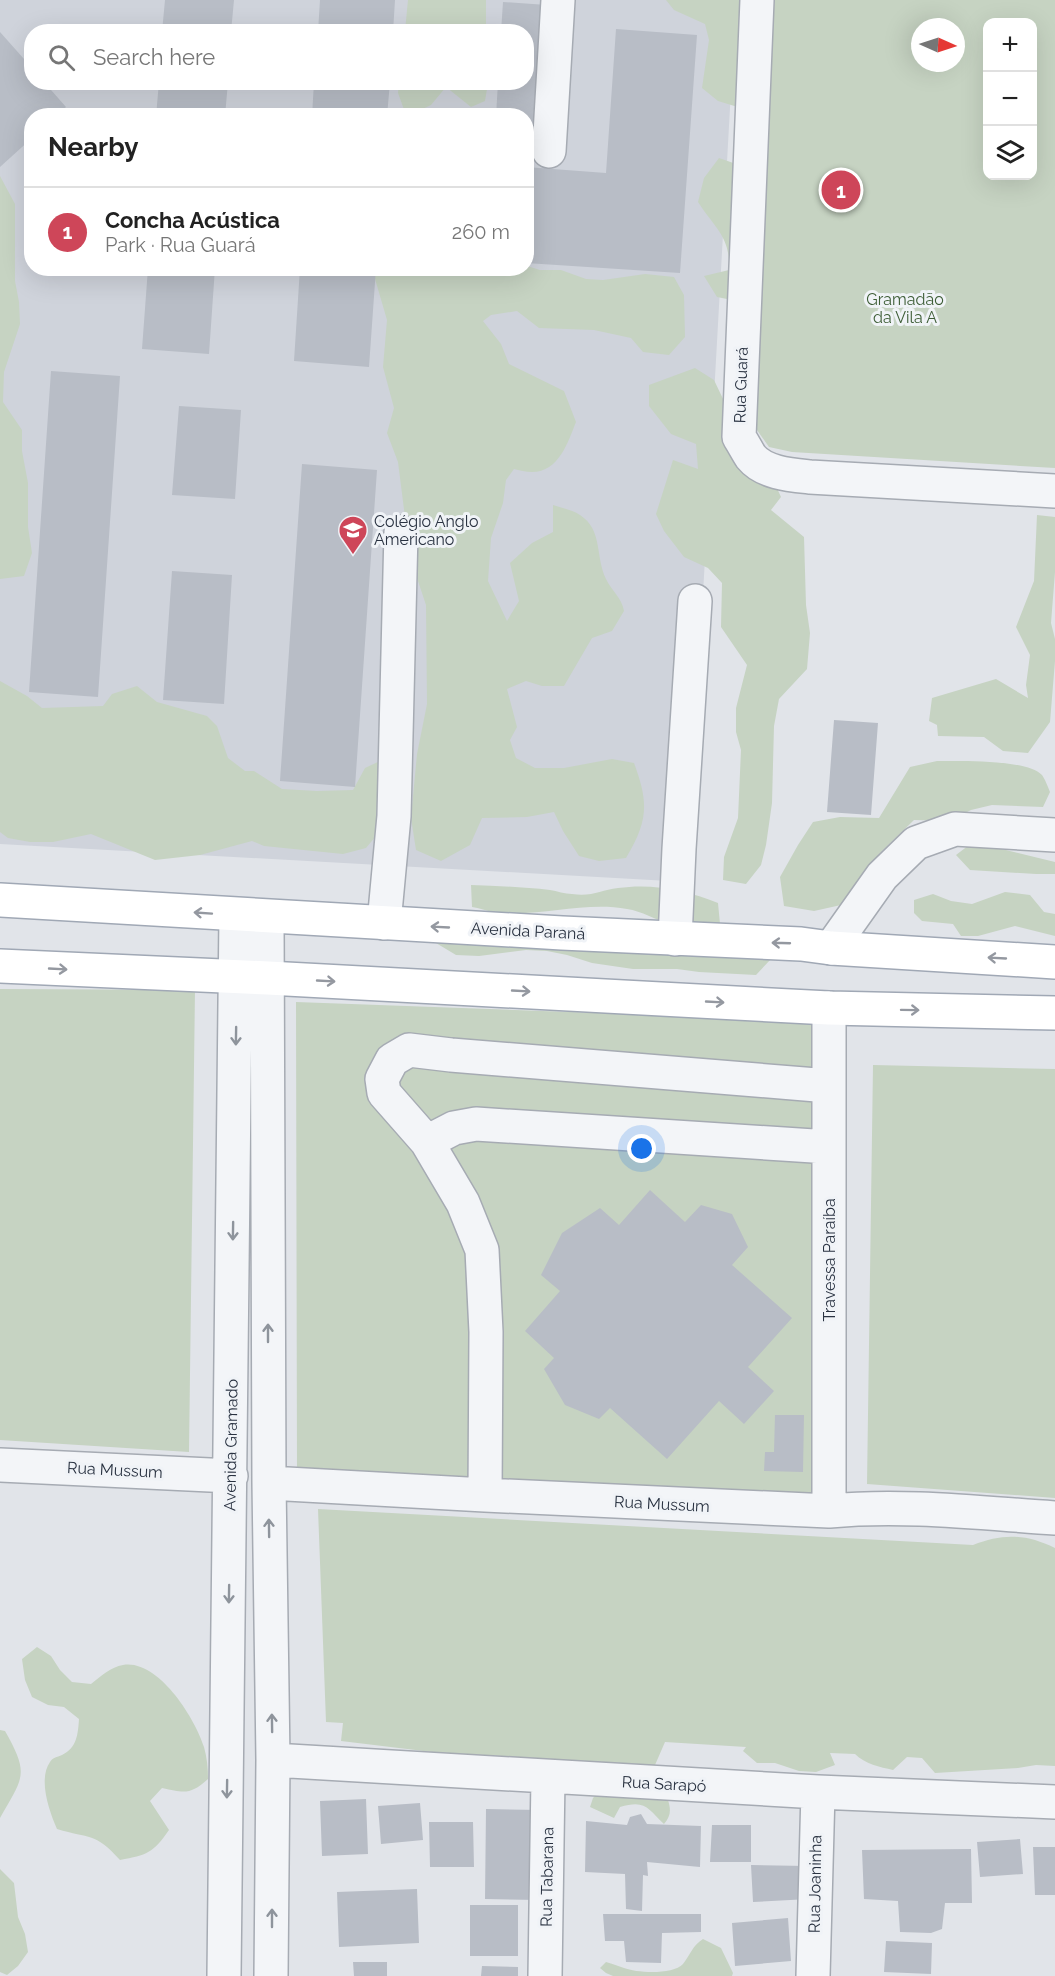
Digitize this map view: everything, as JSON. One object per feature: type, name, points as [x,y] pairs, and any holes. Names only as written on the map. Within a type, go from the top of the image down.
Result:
[{"type":"main road","name":"Avenida Paraná","points":[[0,900],[252,916],[801,944],[831,948],[1055,962]]},
{"type":"main road","points":[[0,966],[829,1008],[1055,1013]]},
{"type":"street","points":[[549,151],[558,0]]},
{"type":"street","name":"Rua Guará","points":[[757,0],[739,436],[753,459],[774,471],[786,474],[1055,491]]},
{"type":"street","points":[[384,923],[394,816],[401,532]]},
{"type":"street","points":[[675,939],[695,601]]},
{"type":"street","points":[[831,948],[882,876],[916,843],[955,830],[1055,835]]},
{"type":"street","name":"Avenida Gramado","points":[[252,916],[268,1483],[273,1760],[271,1976]]},
{"type":"street","name":"Avenida Gramado","points":[[224,1976],[231,1476],[252,978]]},
{"type":"street","name":"Travessa Paraíba","points":[[829,1008],[829,1511]]},
{"type":"street","points":[[485,1495],[486,1332],[482,1250],[463,1203],[427,1142],[384,1093],[382,1078],[392,1060],[409,1050],[829,1086]]},
{"type":"street","points":[[427,1142],[454,1128],[476,1124],[829,1147]]},
{"type":"street","name":"Rua Mussum","points":[[0,1465],[231,1476]]},
{"type":"street","name":"Rua Mussum","points":[[268,1483],[829,1511],[901,1508],[1055,1518]]},
{"type":"street","name":"Rua Sarapó","points":[[273,1760],[818,1792],[1055,1802]]},
{"type":"street","name":"Rua Tabarana","points":[[545,1976],[548,1777]]},
{"type":"street","name":"Rua Joaninha","points":[[813,1976],[818,1792]]},
{"type":"shaded area","name":"Colégio Anglo Americano","points":[[0,0],[736,0],[687,882],[0,844]]},
{"type":"green space","points":[[408,0],[486,0],[486,24],[406,24]]},
{"type":"green space","name":"Gramadão da Vila A","points":[[666,0],[1055,0],[1055,468],[792,452],[769,447],[757,430],[737,301],[717,297],[704,276],[729,270],[729,259],[720,233],[698,202],[704,178],[719,158],[739,165],[754,112],[718,101],[702,88],[709,40],[705,24],[674,10]]},
{"type":"green space","points":[[398,90],[444,90],[431,105],[425,108],[403,108]]},
{"type":"green space","points":[[450,90],[487,90],[485,101],[471,107]]},
{"type":"green space","points":[[0,176],[15,204],[15,281],[20,324],[4,372],[3,402],[22,430],[22,451],[28,483],[28,527],[32,553],[24,576],[0,579]]},
{"type":"green space","points":[[534,268],[561,270],[586,279],[603,280],[645,274],[674,277],[684,295],[685,337],[669,355],[643,352],[631,338],[594,330],[539,328],[517,311],[491,315],[483,321],[501,344],[509,364],[564,391],[576,422],[561,454],[549,467],[532,472],[514,469],[506,480],[503,503],[491,538],[488,581],[507,621],[519,601],[510,563],[532,543],[553,532],[553,505],[577,513],[592,528],[606,579],[624,611],[612,631],[592,638],[564,686],[542,686],[526,681],[507,689],[517,727],[510,740],[516,758],[535,768],[564,768],[612,759],[634,763],[642,790],[644,812],[639,833],[626,858],[599,861],[579,856],[554,812],[527,817],[482,818],[470,845],[441,861],[416,850],[411,818],[417,754],[427,704],[426,605],[410,557],[398,462],[387,433],[394,408],[383,367],[387,320],[374,276],[534,276]]},
{"type":"green space","points":[[695,368],[714,380],[724,401],[770,473],[781,497],[771,510],[804,537],[806,605],[810,633],[807,669],[779,699],[774,726],[772,803],[766,845],[761,865],[746,884],[723,880],[724,857],[738,818],[741,750],[736,732],[736,708],[747,665],[721,627],[722,583],[708,568],[684,557],[664,531],[656,514],[673,460],[698,469],[696,444],[671,434],[649,406],[649,385]]},
{"type":"green space","points":[[1037,515],[1055,517],[1055,572],[1051,623],[1055,639],[1055,661],[1050,722],[1028,753],[1003,751],[984,737],[938,736],[937,725],[929,721],[932,698],[996,679],[1028,698],[1026,685],[1030,655],[1016,627],[1034,581]]},
{"type":"green space","points":[[0,681],[27,696],[42,708],[103,706],[112,694],[137,686],[157,702],[207,716],[217,726],[228,758],[245,771],[254,771],[282,789],[353,790],[365,768],[380,761],[381,830],[366,848],[343,854],[264,846],[252,841],[200,855],[155,860],[91,834],[53,842],[30,842],[8,838],[0,832]]},
{"type":"green space","points":[[937,761],[976,761],[1022,766],[1042,775],[1050,792],[1043,807],[992,805],[971,810],[949,821],[914,820],[879,854],[869,881],[850,903],[814,911],[784,906],[780,877],[813,822],[840,817],[879,818],[910,767]]},
{"type":"green space","points":[[973,842],[1055,862],[1055,874],[970,870],[956,855]]},
{"type":"green space","points":[[471,885],[553,890],[579,895],[644,886],[669,889],[694,894],[718,903],[720,924],[682,927],[633,910],[610,907],[527,913],[494,912],[472,907]]},
{"type":"green space","points":[[1005,892],[1030,895],[1044,912],[1055,914],[1055,936],[1015,926],[978,936],[961,936],[953,924],[922,921],[914,913],[914,900],[933,894],[951,901],[972,904]]},
{"type":"green space","points":[[457,938],[752,948],[771,959],[756,975],[677,969],[633,969],[592,963],[547,951],[526,950],[479,956],[456,955],[436,943]]},
{"type":"green space","points":[[0,989],[195,990],[189,1452],[0,1440]]},
{"type":"green space","points":[[296,1002],[817,1021],[812,1503],[297,1476]]},
{"type":"green space","points":[[873,1065],[1055,1069],[1055,1498],[867,1484]]},
{"type":"green space","points":[[318,1509],[973,1545],[1004,1537],[1024,1538],[1044,1543],[1055,1548],[1055,1766],[1036,1765],[935,1773],[922,1758],[907,1757],[893,1770],[868,1763],[855,1754],[830,1753],[835,1765],[816,1772],[799,1771],[775,1763],[757,1763],[743,1751],[746,1747],[665,1742],[655,1765],[432,1752],[341,1741],[343,1723],[326,1722]]},
{"type":"green space","points":[[37,1647],[51,1656],[72,1682],[91,1684],[110,1670],[123,1665],[136,1666],[149,1671],[173,1693],[192,1721],[204,1747],[208,1779],[196,1788],[187,1791],[162,1788],[150,1801],[169,1830],[149,1852],[120,1860],[104,1845],[92,1838],[57,1829],[48,1804],[45,1777],[51,1761],[67,1752],[74,1744],[79,1719],[64,1707],[48,1705],[32,1697],[25,1680],[22,1659]]},
{"type":"green space","points":[[0,1730],[5,1731],[18,1757],[20,1776],[14,1793],[0,1818]]},
{"type":"green space","points":[[600,1791],[630,1798],[651,1797],[668,1800],[669,1816],[664,1824],[646,1807],[636,1804],[620,1807],[614,1818],[590,1807],[593,1798]]},
{"type":"green space","points":[[0,1869],[14,1883],[18,1917],[25,1934],[28,1952],[18,1966],[7,1975],[0,1972]]},
{"type":"green space","points":[[703,1939],[721,1948],[733,1973],[732,1976],[613,1976],[600,1968],[606,1962],[637,1971],[671,1970],[683,1964],[694,1947]]},
{"type":"building","points":[[165,0],[234,0],[232,24],[163,24]]},
{"type":"building","points":[[320,0],[395,0],[394,24],[318,24]]},
{"type":"building","points":[[503,2],[547,5],[538,136],[534,136],[534,108],[496,108],[498,90],[534,90],[534,24],[502,24]]},
{"type":"building","points":[[616,29],[697,35],[680,273],[534,264],[534,168],[606,173]]},
{"type":"building","points":[[0,32],[24,59],[24,90],[51,90],[66,107],[24,108],[24,145],[0,167]]},
{"type":"building","points":[[158,90],[227,90],[226,108],[157,108]]},
{"type":"building","points":[[314,90],[389,90],[388,108],[312,108]]},
{"type":"building","points":[[147,276],[214,276],[209,354],[142,349]]},
{"type":"building","points":[[299,276],[375,276],[369,367],[294,361]]},
{"type":"building","points":[[51,371],[120,376],[98,697],[29,692]]},
{"type":"building","points":[[179,406],[241,410],[235,499],[172,495]]},
{"type":"building","points":[[302,464],[377,470],[355,787],[280,781]]},
{"type":"building","points":[[172,571],[232,575],[224,704],[163,700]]},
{"type":"building","points":[[834,720],[878,723],[871,815],[827,812]]},
{"type":"building","points":[[650,1190],[685,1222],[701,1205],[732,1214],[748,1247],[732,1265],[792,1318],[748,1367],[774,1391],[744,1424],[719,1401],[667,1459],[610,1408],[599,1419],[565,1405],[544,1369],[554,1358],[525,1331],[560,1291],[541,1275],[562,1233],[600,1208],[619,1225]]},
{"type":"building","points":[[775,1415],[804,1415],[803,1472],[764,1471],[765,1452],[774,1452]]},
{"type":"building","points":[[366,1799],[368,1854],[322,1856],[320,1801]]},
{"type":"building","points":[[420,1803],[423,1840],[381,1844],[378,1806]]},
{"type":"building","points":[[486,1809],[540,1810],[539,1900],[485,1899]]},
{"type":"building","points":[[641,1814],[647,1824],[701,1826],[700,1867],[647,1862],[648,1876],[643,1875],[642,1911],[626,1909],[625,1874],[585,1872],[586,1821],[627,1825],[630,1817]]},
{"type":"building","points":[[429,1822],[473,1822],[474,1867],[430,1867]]},
{"type":"building","points":[[712,1825],[751,1825],[751,1862],[710,1862]]},
{"type":"building","points":[[1020,1839],[1023,1874],[980,1877],[977,1842]]},
{"type":"building","points":[[1033,1847],[1055,1847],[1055,1895],[1035,1895]]},
{"type":"building","points":[[971,1849],[972,1903],[945,1903],[942,1929],[931,1933],[900,1932],[898,1901],[864,1899],[862,1850]]},
{"type":"building","points":[[751,1865],[807,1866],[809,1899],[753,1902]]},
{"type":"building","points":[[417,1889],[419,1943],[339,1947],[337,1892]]},
{"type":"building","points":[[470,1905],[518,1905],[518,1956],[470,1956]]},
{"type":"building","points":[[603,1914],[701,1914],[701,1932],[662,1933],[661,1963],[626,1962],[624,1941],[605,1941]]},
{"type":"building","points":[[788,1918],[791,1961],[735,1966],[732,1923]]},
{"type":"building","points":[[886,1941],[932,1943],[931,1974],[884,1972]]},
{"type":"building","points":[[353,1962],[387,1962],[387,1976],[354,1976]]},
{"type":"building","points":[[482,1966],[518,1967],[518,1976],[481,1976]]},
{"type":"place","name":"Concha Acústica","points":[[841,190]]},
{"type":"place","name":"Colégio Anglo Americano","points":[[353,556]]}]
